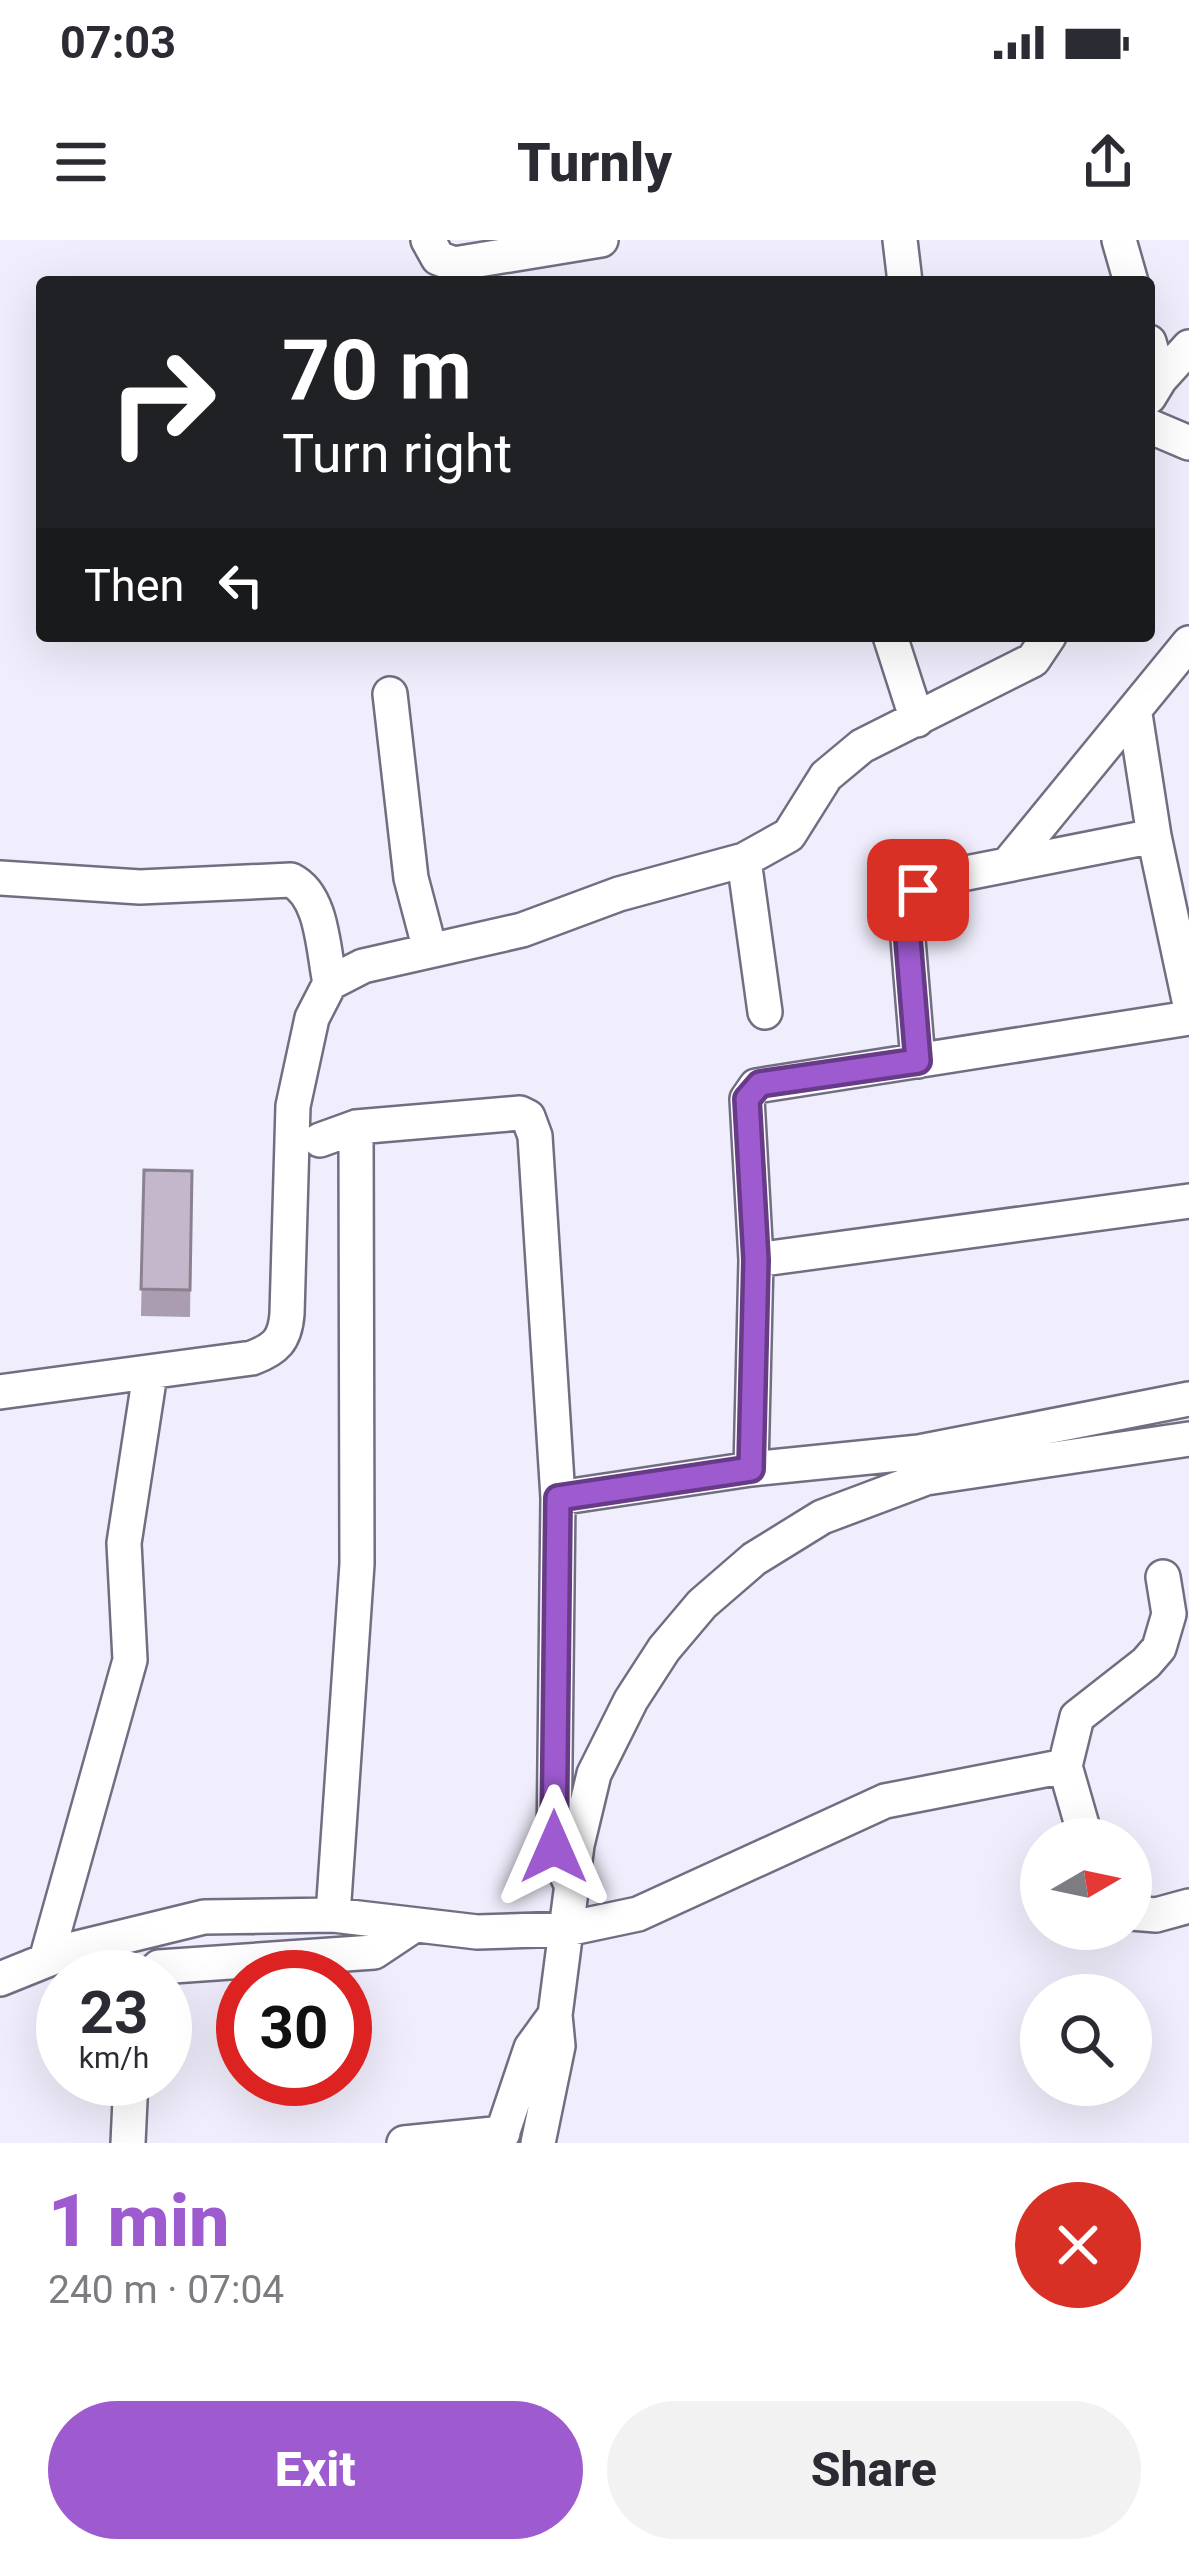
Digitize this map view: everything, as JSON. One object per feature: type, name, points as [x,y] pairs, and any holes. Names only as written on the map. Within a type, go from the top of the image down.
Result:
[{"type":"street","points":[[428,240],[438,258],[454,265],[591,241]]},
{"type":"street","points":[[900,240],[904,276]]},
{"type":"street","points":[[1109,276],[1118,240]]},
{"type":"street","points":[[1118,240],[1130,276]]},
{"type":"street","points":[[1155,387],[1189,347]]},
{"type":"street","points":[[1155,429],[1189,443]]},
{"type":"street","points":[[892,642],[917,720]]},
{"type":"street","points":[[0,1392],[252,1358],[280,1342],[286,1314],[293,1106],[312,1018],[330,983],[363,966],[522,930],[619,894],[744,860],[789,835],[826,776],[862,746],[1033,661],[1045,642]]},
{"type":"street","points":[[1008,864],[1189,644]]},
{"type":"street","points":[[390,694],[411,878],[430,950]]},
{"type":"street","points":[[1135,714],[1154,836],[1189,1000]]},
{"type":"street","points":[[918,1061],[906,915],[910,901],[930,881],[1154,836]]},
{"type":"street","points":[[744,860],[765,1012]]},
{"type":"street","points":[[0,878],[140,886],[291,880],[312,898],[330,983]]},
{"type":"street","points":[[751,1469],[756,1260],[750,1093],[760,1084],[1189,1018]]},
{"type":"street","points":[[320,1140],[356,1127],[520,1113],[528,1117],[535,1136],[558,1498],[554,1847],[572,1887]]},
{"type":"street","points":[[333,1915],[357,1564],[356,1127]]},
{"type":"street","points":[[756,1260],[1189,1201]]},
{"type":"street","points":[[49,1950],[130,1660],[124,1543],[149,1374]]},
{"type":"street","points":[[538,2143],[558,2046],[555,2015],[577,1845],[594,1774],[664,1649],[702,1604],[754,1559],[821,1517],[923,1465],[1189,1399]]},
{"type":"street","points":[[558,1498],[751,1469],[923,1465],[1189,1439]]},
{"type":"street","points":[[1080,1818],[1065,1766],[1077,1717],[1159,1648],[1169,1614],[1163,1577]]},
{"type":"street","points":[[77,1950],[146,1928],[204,1917],[333,1915],[477,1932],[567,1929],[638,1914],[885,1801],[1065,1766]]},
{"type":"street","points":[[1152,1916],[1189,1906]]},
{"type":"street","points":[[192,1965],[374,1952],[413,1926]]},
{"type":"street","points":[[0,1979],[36,1964]]},
{"type":"street","points":[[404,2143],[501,2138],[531,2048],[555,2015]]},
{"type":"street","points":[[128,2143],[130,2106]]},
{"type":"building","points":[[144,1170],[192,1171],[190,1290],[141,1289]]},
{"type":"route","points":[[554,1847],[558,1498],[751,1469],[756,1260],[747,1099],[760,1084],[918,1061],[906,915],[918,890]]}]
